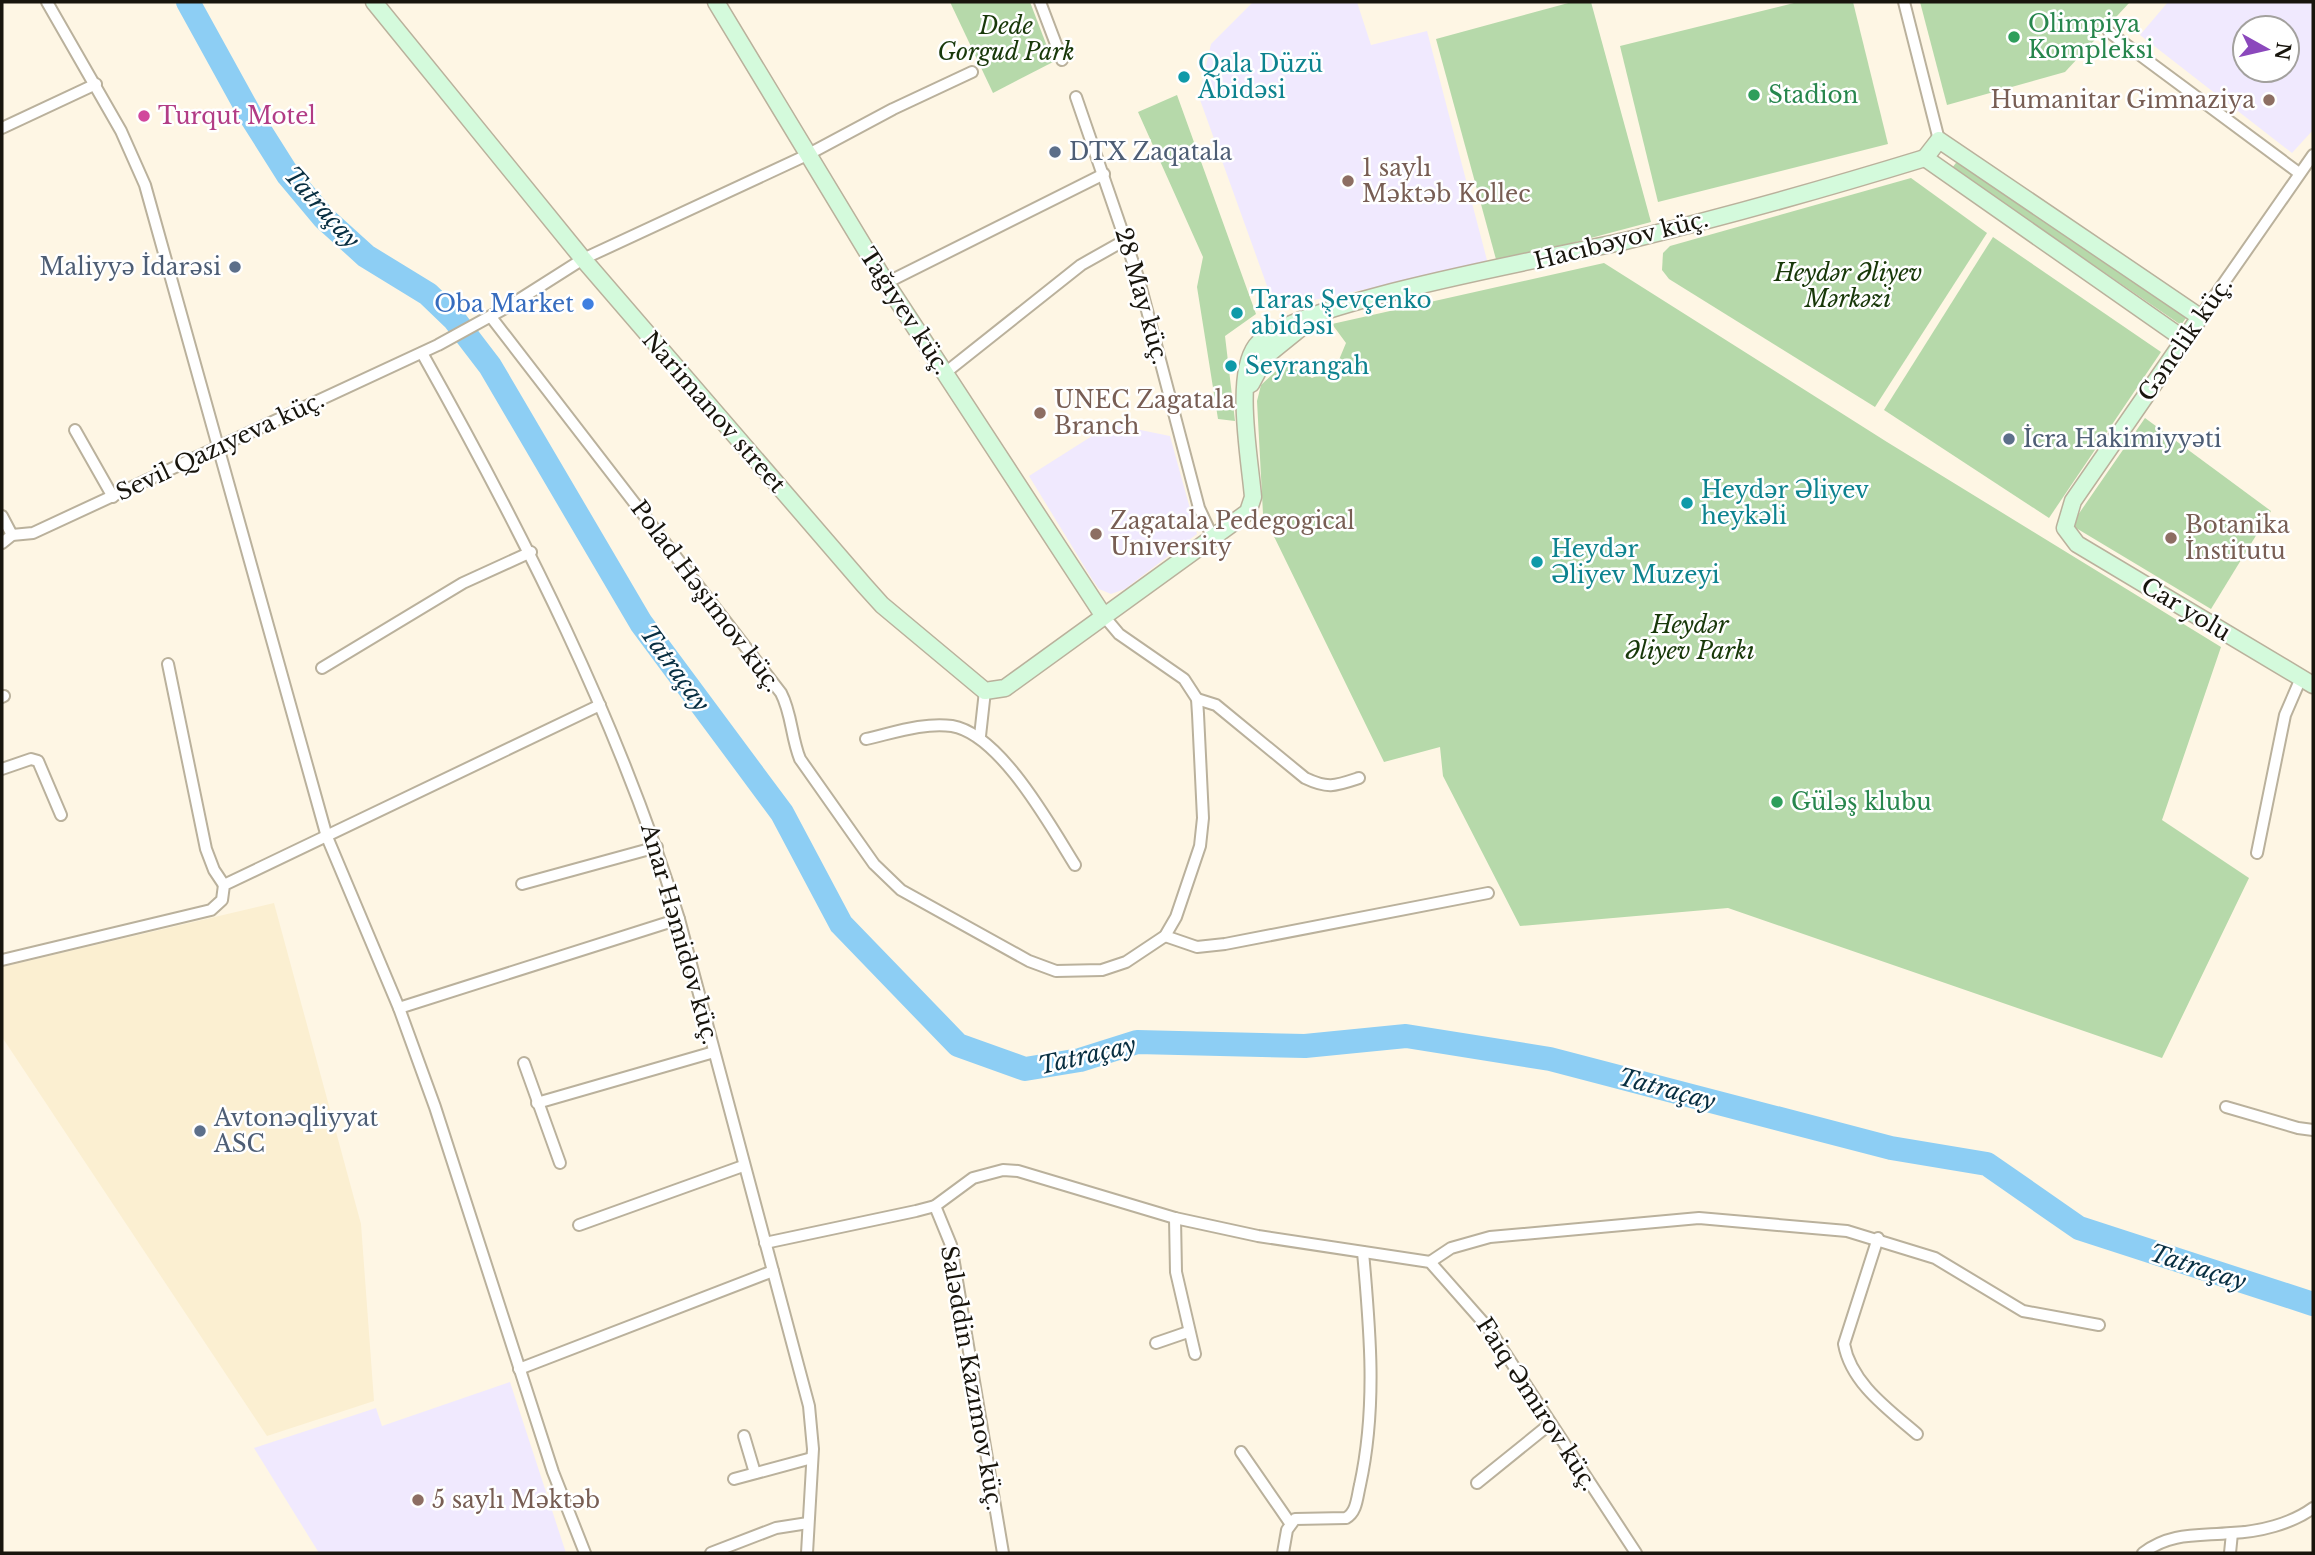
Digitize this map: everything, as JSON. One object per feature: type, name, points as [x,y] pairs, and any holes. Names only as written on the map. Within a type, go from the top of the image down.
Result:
[{"type":"street","points":[[47,2],[96,84],[126,142],[155,213],[216,447],[327,837],[399,1008],[435,1107],[552,1472],[585,1553]]},
{"type":"street","name":"Narimanov street","points":[[374,2],[583,259],[864,586],[882,605],[985,691]]},
{"type":"street","name":"Tağıyev küç.","points":[[716,2],[886,282],[1103,615]]},
{"type":"street","points":[[1040,2],[1062,60]]},
{"type":"street","points":[[1904,2],[1939,140],[2200,317]]},
{"type":"street","points":[[2109,32],[2299,173]]},
{"type":"street","points":[[487,319],[583,259],[807,155],[893,109],[972,72]]},
{"type":"street","points":[[2,128],[96,84]]},
{"type":"street","name":"28 May küç.","points":[[1076,97],[1127,239],[1199,508],[1212,536]]},
{"type":"street","points":[[1939,140],[1924,158],[2185,340]]},
{"type":"street","name":"Gənclik küç.","points":[[2065,528],[2073,501],[2313,155]]},
{"type":"street","name":"Hacıbəyov küç.","points":[[1212,536],[1248,512],[1253,498],[1246,396],[1247,371],[1255,348],[1270,333],[1337,306],[1630,240],[1924,158]]},
{"type":"street","points":[[886,282],[1104,174]]},
{"type":"street","points":[[945,373],[1081,265],[1127,239]]},
{"type":"street","name":"Sevil Qazıyeva küç.","points":[[2,542],[12,535],[33,533],[422,353],[487,319]]},
{"type":"street","name":"Polad Həşimov küç.","points":[[487,319],[781,693],[789,709],[794,743],[800,759],[885,877],[947,917],[1029,961],[1056,971],[1102,970],[1126,962],[1165,936],[1177,916],[1200,846],[1203,818],[1197,698]]},
{"type":"street","name":"Anar Həmidov küç.","points":[[422,353],[531,552],[600,705],[657,847],[679,919],[809,1406],[812,1458],[807,1553]]},
{"type":"street","points":[[75,430],[113,496]]},
{"type":"street","points":[[2,516],[12,535]]},
{"type":"street","name":"Car yolu","points":[[2065,528],[2077,544],[2307,682]]},
{"type":"street","points":[[980,736],[985,691],[1005,688],[1212,536]]},
{"type":"street","points":[[322,668],[463,583],[531,552]]},
{"type":"street","points":[[1103,615],[1119,634],[1184,679],[1197,698],[1216,705],[1305,778],[1322,786],[1334,786],[1359,778]]},
{"type":"street","points":[[2,960],[211,910],[222,900],[224,885],[214,870],[206,849],[168,664]]},
{"type":"street","points":[[2257,853],[2286,715],[2307,682]]},
{"type":"street","points":[[224,885],[600,705]]},
{"type":"street","points":[[866,739],[921,727],[949,726],[980,736],[1029,792],[1075,865]]},
{"type":"street","points":[[2,769],[31,759],[38,761],[61,815]]},
{"type":"street","points":[[522,884],[657,847]]},
{"type":"street","points":[[1165,936],[1197,947],[1225,944],[1488,893]]},
{"type":"street","points":[[399,1008],[679,919]]},
{"type":"street","points":[[537,1103],[714,1052]]},
{"type":"street","points":[[524,1063],[559,1163]]},
{"type":"street","points":[[2226,1107],[2313,1130]]},
{"type":"street","points":[[579,1225],[743,1166]]},
{"type":"street","points":[[765,1243],[935,1206],[973,1178],[1003,1170],[1036,1175],[1175,1218],[1297,1244],[1430,1262],[1451,1248],[1490,1237],[1699,1218],[1846,1231],[1878,1238],[1935,1258],[2023,1311],[2099,1325]]},
{"type":"street","name":"Saləddin Kazımov küç.","points":[[935,1206],[951,1245],[1003,1553]]},
{"type":"street","points":[[1175,1218],[1176,1272],[1195,1354]]},
{"type":"street","points":[[1878,1238],[1844,1344],[1847,1361],[1873,1395],[1917,1434]]},
{"type":"street","points":[[1283,1553],[1290,1523],[1296,1519],[1346,1518],[1354,1510],[1367,1451],[1371,1415],[1371,1335],[1363,1252]]},
{"type":"street","name":"Faiq Əmirov küç.","points":[[1430,1262],[1490,1330],[1636,1553]]},
{"type":"street","points":[[519,1369],[773,1271]]},
{"type":"street","points":[[1156,1343],[1188,1332]]},
{"type":"street","points":[[1477,1483],[1550,1424]]},
{"type":"street","points":[[744,1436],[755,1473]]},
{"type":"street","points":[[1241,1452],[1290,1523]]},
{"type":"street","points":[[734,1479],[812,1458]]},
{"type":"street","points":[[2143,1553],[2155,1545],[2183,1535],[2232,1533],[2276,1525],[2313,1508]]},
{"type":"street","points":[[711,1553],[776,1528],[808,1522]]},
{"type":"street","points":[[2230,1553],[2232,1533]]},
{"type":"shaded area","name":"1 saylı Məktəb Kollec","points":[[1253,2],[1357,2],[1371,45],[1427,31],[1488,264],[1275,308],[1199,97],[1211,44]]},
{"type":"shaded area","name":"Humanitar Gimnaziya","points":[[2168,2],[2313,2],[2313,130],[2292,153],[2140,35]]},
{"type":"shaded area","points":[[1111,424],[1170,436],[1197,534],[1125,589],[1111,594],[1099,589],[1092,579],[1029,476]]},
{"type":"shaded area","name":"Avtonəqliyyat ASC","points":[[274,903],[361,1224],[374,1401],[267,1436],[2,1037],[2,967]]},
{"type":"shaded area","name":"5 saylı Məktəb","points":[[510,1382],[566,1553],[319,1553],[254,1448],[376,1408],[382,1426]]},
{"type":"green space","name":"Dede Gorgud Park","points":[[950,2],[1030,2],[1053,62],[993,93]]},
{"type":"green space","points":[[1572,2],[1591,2],[1651,222],[1497,263],[1436,39]]},
{"type":"green space","name":"Stadion","points":[[1798,2],[1853,2],[1888,144],[1658,202],[1620,46]]},
{"type":"green space","name":"Olimpiya Kompleksi","points":[[1920,2],[2130,2],[2065,72],[1947,105]]},
{"type":"green space","points":[[1177,95],[1256,314],[1225,336],[1235,421],[1218,419],[1197,287],[1203,257],[1138,112]]},
{"type":"green space","points":[[1959,159],[2186,318],[2181,325],[1952,168]]},
{"type":"green space","name":"Heydər Əliyev Mərkəzi","points":[[1911,178],[1987,233],[1875,407],[1669,279],[1662,270],[1663,253],[1670,246]]},
{"type":"green space","points":[[1993,237],[2161,352],[2049,518],[1884,410]]},
{"type":"green space","name":"Heydər Əliyev Parkı","points":[[1604,263],[1887,442],[2221,647],[2162,820],[2249,878],[2162,1058],[1728,908],[1520,926],[1443,776],[1440,747],[1384,762],[1263,514],[1257,401],[1261,385],[1276,371],[1290,366],[1312,378],[1336,367],[1346,343],[1332,324]]},
{"type":"green space","points":[[2145,418],[2271,511],[2211,609],[2071,525]]},
{"type":"waterway","name":"Tatraçay","points":[[188,2],[252,118],[288,175],[324,218],[366,256],[428,294],[454,319],[490,366],[641,623],[782,813],[841,924],[958,1045],[1025,1069],[1080,1060],[1137,1042],[1305,1046],[1406,1036],[1550,1059],[1891,1148],[1987,1164],[2079,1228],[2313,1304]]},
{"type":"place","name":"Olimpiya Kompleksi","points":[[2014,37]]},
{"type":"place","name":"Qala Düzü Abidəsi","points":[[1184,77]]},
{"type":"place","name":"Stadion","points":[[1754,95]]},
{"type":"place","name":"Humanitar Gimnaziya","points":[[2269,100]]},
{"type":"place","name":"Turqut Motel","points":[[144,116]]},
{"type":"place","name":"DTX Zaqatala","points":[[1055,152]]},
{"type":"place","name":"1 saylı Məktəb Kollec","points":[[1348,181]]},
{"type":"place","name":"Maliyyə İdarəsi","points":[[235,267]]},
{"type":"place","name":"Oba Market","points":[[588,304]]},
{"type":"place","name":"Taras Şevçenko abidəsi","points":[[1237,313]]},
{"type":"place","name":"Seyrangah","points":[[1231,366]]},
{"type":"place","name":"UNEC Zagatala Branch","points":[[1040,413]]},
{"type":"place","name":"İcra Hakimiyyəti","points":[[2009,439]]},
{"type":"place","name":"Heydər Əliyev heykəli","points":[[1687,503]]},
{"type":"place","name":"Zagatala Pedegogical University","points":[[1096,534]]},
{"type":"place","name":"Botanika İnstitutu","points":[[2171,538]]},
{"type":"place","name":"Heydər Əliyev Muzeyi","points":[[1537,562]]},
{"type":"place","name":"Güləş klubu","points":[[1777,802]]},
{"type":"place","name":"Avtonəqliyyat ASC","points":[[200,1131]]},
{"type":"place","name":"5 saylı Məktəb","points":[[418,1500]]}]
